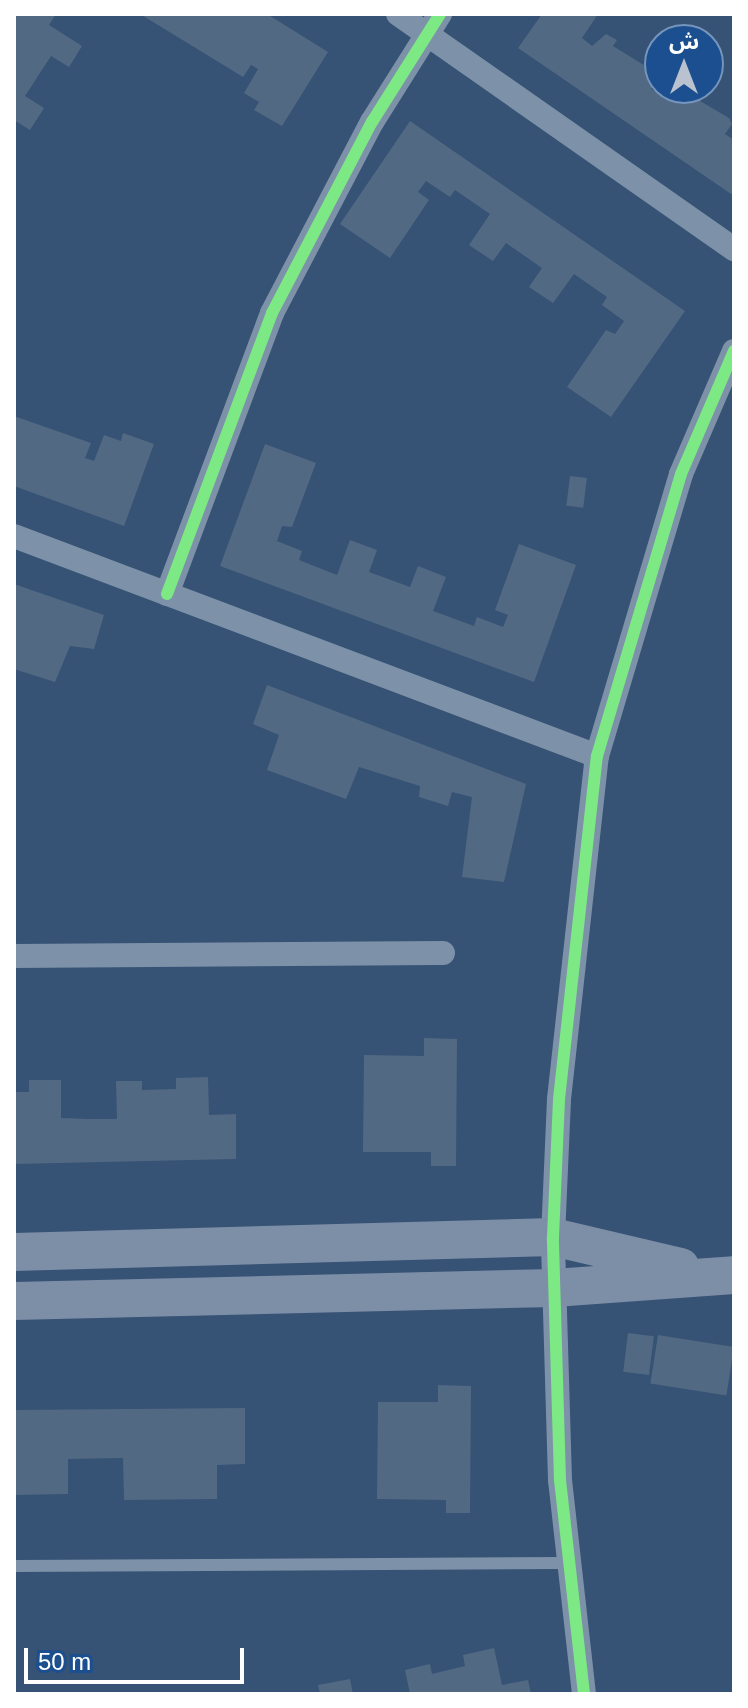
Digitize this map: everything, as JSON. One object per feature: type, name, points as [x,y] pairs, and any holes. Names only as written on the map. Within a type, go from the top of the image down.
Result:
[{"type":"main road","points":[[14,1252],[553,1237],[725,1275]]},
{"type":"main road","points":[[14,1301],[554,1288],[725,1275]]},
{"type":"street","points":[[398,14],[433,24],[734,249]]},
{"type":"street","points":[[167,594],[272,313],[372,122],[433,24]]},
{"type":"street","points":[[584,1694],[567,1563],[553,1237],[559,1099],[597,756],[638,603],[681,474],[734,351]]},
{"type":"street","points":[[14,536],[597,756]]},
{"type":"street","points":[[14,956],[443,953]]},
{"type":"lane","points":[[14,1566],[567,1563]]},
{"type":"building","points":[[14,14],[56,14],[49,25],[82,46],[69,67],[51,56],[25,96],[44,108],[30,130],[14,120]]},
{"type":"building","points":[[140,14],[267,14],[328,52],[282,126],[254,110],[259,102],[244,93],[258,69],[251,65],[243,77]]},
{"type":"building","points":[[542,14],[598,14],[582,38],[592,46],[606,34],[617,40],[613,46],[644,65],[644,104],[705,104],[729,118],[732,124],[725,134],[734,140],[734,196],[518,48]]},
{"type":"building","points":[[410,121],[685,311],[611,417],[567,387],[606,330],[615,334],[624,321],[602,305],[607,297],[574,274],[553,303],[529,287],[542,268],[506,243],[493,261],[469,245],[490,214],[455,190],[450,197],[426,181],[418,192],[429,200],[390,258],[340,224]]},
{"type":"building","points":[[14,416],[91,443],[85,458],[94,461],[104,435],[121,441],[123,433],[154,444],[124,526],[14,486]]},
{"type":"building","points":[[265,444],[316,463],[292,527],[282,526],[277,541],[302,551],[299,560],[337,575],[350,540],[377,550],[369,572],[410,587],[418,566],[446,577],[433,611],[474,626],[477,617],[503,627],[508,615],[495,610],[519,544],[576,565],[534,682],[220,566]]},
{"type":"building","points":[[570,476],[587,478],[583,508],[566,506]]},
{"type":"building","points":[[14,584],[104,615],[94,649],[70,646],[55,682],[14,669]]},
{"type":"building","points":[[267,685],[526,784],[504,882],[462,877],[472,797],[452,792],[448,806],[419,797],[420,786],[359,767],[346,799],[267,770],[279,735],[253,724]]},
{"type":"building","points":[[424,1038],[457,1039],[456,1166],[431,1166],[431,1152],[363,1152],[364,1055],[424,1056]]},
{"type":"building","points":[[208,1077],[209,1115],[236,1114],[236,1159],[14,1164],[14,1092],[29,1092],[29,1080],[61,1080],[61,1118],[117,1119],[116,1081],[142,1081],[142,1090],[176,1089],[176,1078]]},
{"type":"building","points":[[628,1333],[654,1336],[649,1375],[623,1372]]},
{"type":"building","points":[[658,1335],[734,1347],[726,1395],[650,1383]]},
{"type":"building","points":[[438,1385],[471,1386],[470,1513],[446,1513],[446,1500],[377,1499],[378,1402],[438,1402]]},
{"type":"building","points":[[245,1408],[245,1464],[217,1465],[217,1499],[124,1500],[123,1458],[68,1459],[68,1494],[14,1495],[14,1410]]},
{"type":"building","points":[[494,1648],[502,1685],[528,1680],[531,1694],[410,1694],[405,1670],[430,1664],[432,1674],[465,1666],[463,1655]]},
{"type":"building","points":[[350,1679],[353,1694],[320,1694],[318,1685]]},
{"type":"cycle path","points":[[167,594],[272,313],[372,122],[440,14]]},
{"type":"cycle path","points":[[584,1694],[560,1480],[553,1237],[559,1099],[597,756],[681,474],[734,351]]}]
